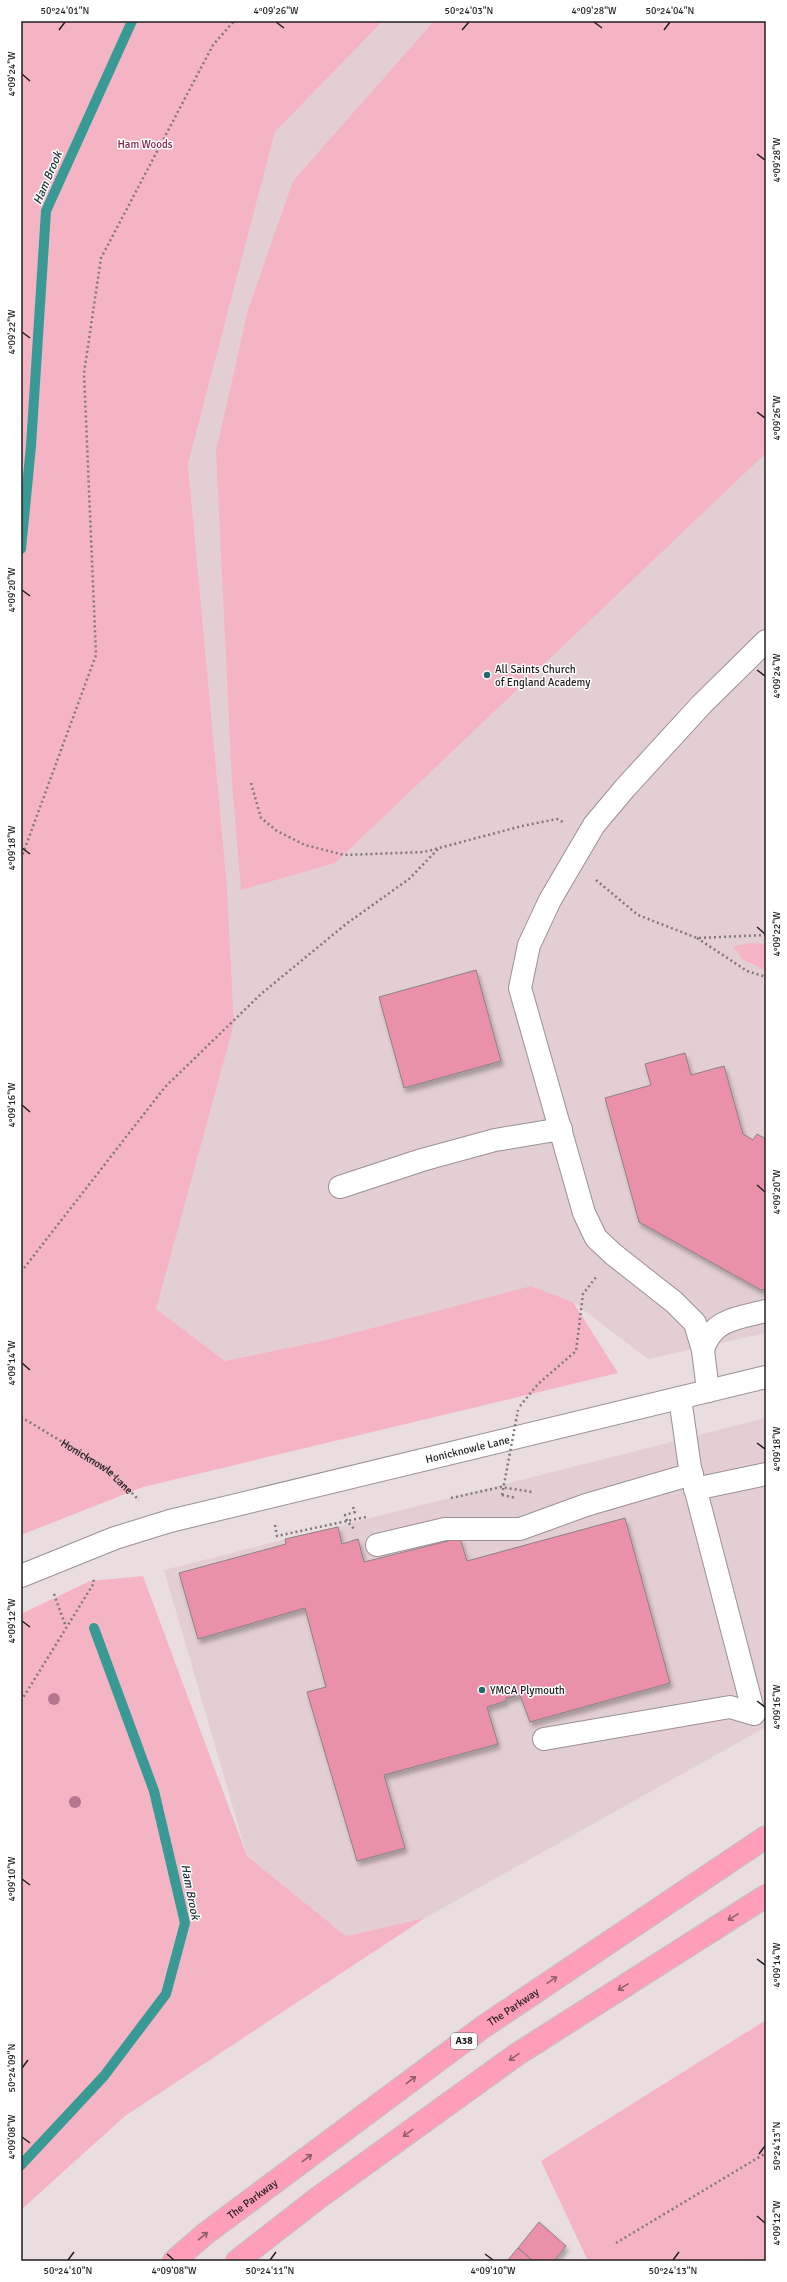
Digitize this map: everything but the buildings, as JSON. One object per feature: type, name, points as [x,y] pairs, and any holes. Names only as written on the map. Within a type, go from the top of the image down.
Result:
[{"type":"highway","name":"The Parkway","points":[[174,2261],[205,2234],[483,2027],[766,1837]]},
{"type":"highway","points":[[237,2261],[318,2198],[516,2055],[766,1896]]},
{"type":"street","points":[[708,1391],[703,1350],[695,1323],[674,1302],[613,1254],[596,1238],[584,1213],[520,988],[529,945],[550,900],[588,835],[625,788],[702,704],[766,641]]},
{"type":"street","points":[[340,1187],[422,1160],[495,1140],[560,1129]]},
{"type":"street","points":[[703,1350],[706,1337],[713,1329],[732,1320],[766,1311]]},
{"type":"street","name":"Honicknowle Lane","points":[[21,1576],[83,1551],[170,1521],[766,1377]]},
{"type":"street","points":[[544,1739],[730,1707],[760,1711],[693,1482],[680,1398]]},
{"type":"street","points":[[377,1545],[445,1529],[520,1529],[586,1505],[693,1482],[766,1474]]},
{"type":"path","points":[[21,859],[96,655],[84,373],[101,258],[212,45],[234,21]]},
{"type":"path","points":[[251,783],[261,818],[277,831],[305,846],[344,855],[424,852],[522,826],[557,819],[588,835]]},
{"type":"path","points":[[21,1272],[165,1087],[261,994],[346,924],[409,879],[439,848]]},
{"type":"path","points":[[574,860],[638,915],[697,938],[747,971],[766,977]]},
{"type":"path","points":[[697,938],[766,935]]},
{"type":"path","points":[[502,1495],[518,1410],[538,1384],[576,1351],[583,1294],[613,1254]]},
{"type":"path","name":"Honicknowle Lane","points":[[21,1417],[109,1470],[145,1506],[170,1521]]},
{"type":"path","points":[[343,1480],[355,1512],[345,1515],[347,1521],[368,1546],[377,1545]]},
{"type":"path","points":[[501,1487],[537,1493]]},
{"type":"path","points":[[269,1497],[277,1536],[347,1521]]},
{"type":"path","points":[[21,1700],[94,1583],[83,1551]]},
{"type":"path","points":[[44,1566],[66,1627]]},
{"type":"path","points":[[616,2243],[766,2153]]},
{"type":"shaded area","name":"All Saints Church of England Academy","points":[[383,21],[766,21],[766,1333],[648,1359],[573,1302],[531,1286],[330,1339],[225,1361],[155,1309],[234,1024],[227,886],[188,464],[275,132]]},
{"type":"shaded area","points":[[766,1418],[766,1727],[425,1918],[346,1936],[247,1856],[164,1570]]},
{"type":"green space","name":"Ham Woods","points":[[21,21],[383,21],[275,132],[188,464],[227,886],[234,1024],[156,1309],[225,1361],[330,1339],[531,1286],[573,1302],[618,1373],[143,1487],[21,1535]]},
{"type":"green space","points":[[434,21],[766,21],[766,453],[335,863],[241,890],[232,783],[216,451],[248,310],[293,181]]},
{"type":"green space","points":[[751,943],[766,944],[766,971],[742,959],[733,946]]},
{"type":"green space","points":[[143,1576],[247,1856],[346,1936],[425,1918],[125,2116],[21,2210],[21,1614],[90,1581]]},
{"type":"green space","points":[[766,2020],[766,2261],[588,2261],[541,2161]]},
{"type":"waterway","name":"Ham Brook","points":[[21,549],[31,446],[46,211],[132,21]]},
{"type":"waterway","name":"Ham Brook","points":[[21,2165],[104,2076],[166,1994],[185,1923],[154,1791],[94,1628]]},
{"type":"place","name":"All Saints Church of England Academy","points":[[487,675]]},
{"type":"place","name":"YMCA Plymouth","points":[[482,1690]]}]
